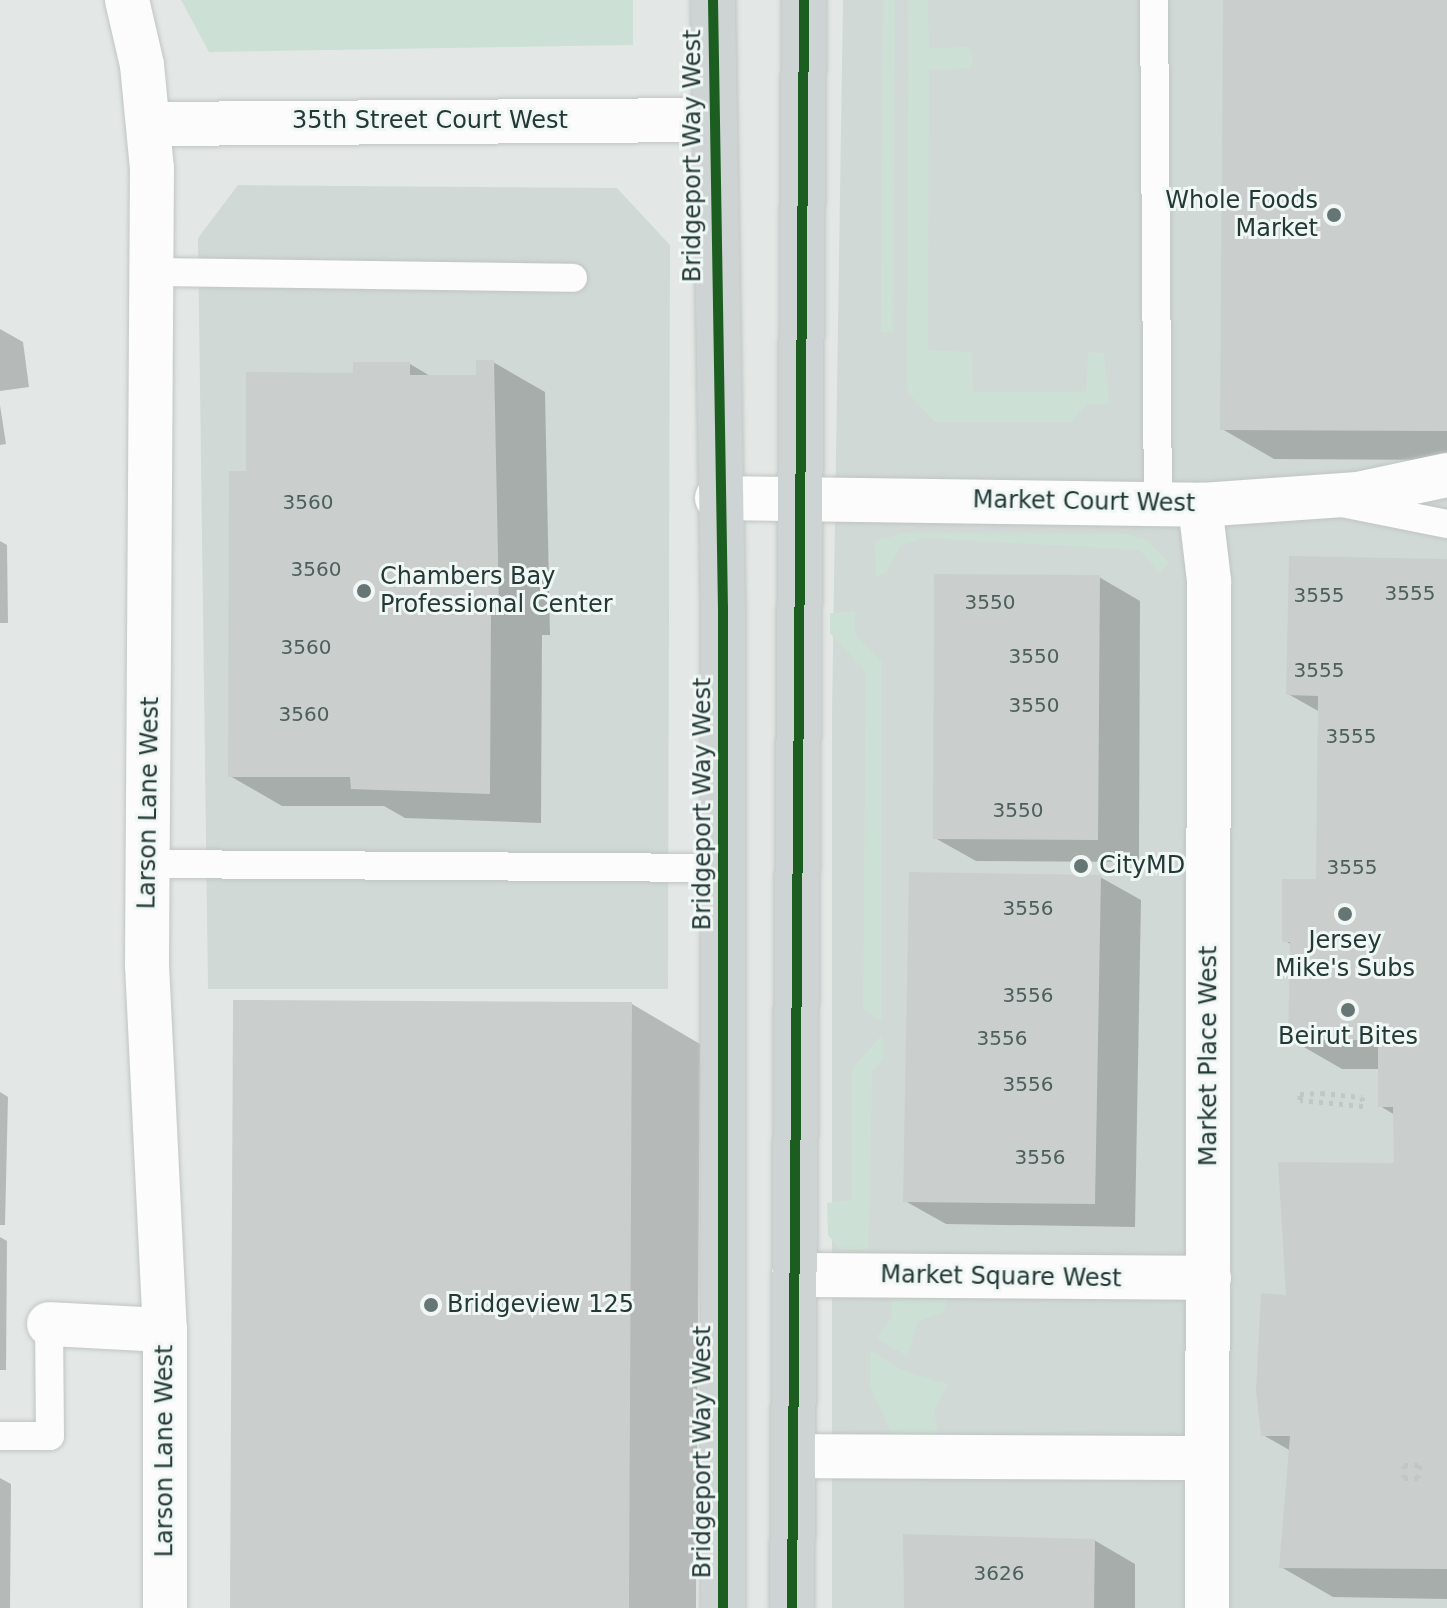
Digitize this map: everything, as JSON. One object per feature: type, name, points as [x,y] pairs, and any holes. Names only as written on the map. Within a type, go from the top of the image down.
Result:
[{"type":"main road","name":"Bridgeport Way West","points":[[713,0],[723,868],[723,1608]]},
{"type":"main road","points":[[792,1608],[804,0]]},
{"type":"street","name":"Larson Lane West","points":[[127,0],[149,124],[154,272],[149,864],[165,1330],[165,1608]]},
{"type":"street","name":"35th Street Court West","points":[[149,124],[712,120]]},
{"type":"street","name":"Market Court West","points":[[717,498],[1200,505],[1321,497],[1447,475]]},
{"type":"street","name":"Market Place West","points":[[1200,505],[1209,581],[1207,1608]]},
{"type":"street","name":"Market Square West","points":[[794,1275],[1209,1278]]},
{"type":"street","points":[[49,1324],[165,1330]]},
{"type":"street","points":[[793,1456],[1207,1458]]},
{"type":"lane","points":[[1154,0],[1158,505]]},
{"type":"lane","points":[[154,272],[573,278]]},
{"type":"lane","points":[[1321,497],[1447,524]]},
{"type":"lane","points":[[149,864],[723,868]]},
{"type":"lane","points":[[0,1436],[50,1436],[49,1324]]},
{"type":"path","points":[[1300,1094],[1362,1097],[1363,1106],[1300,1100],[1300,1094]]},
{"type":"shaded area","points":[[843,0],[1447,0],[1447,1608],[832,1608],[832,713]]},
{"type":"shaded area","points":[[238,185],[617,188],[670,245],[668,989],[208,989],[198,238]]},
{"type":"green space","points":[[181,0],[633,0],[633,45],[209,52]]},
{"type":"green space","points":[[883,0],[895,0],[893,333],[881,332]]},
{"type":"green space","points":[[909,0],[928,0],[929,48],[969,47],[972,57],[971,68],[929,70],[928,350],[971,352],[973,392],[1086,392],[1088,352],[1104,354],[1109,404],[1088,404],[1071,422],[935,422],[907,392]]},
{"type":"green space","points":[[905,533],[1126,534],[1146,540],[1169,563],[1159,573],[1140,550],[926,538],[901,545],[886,573],[876,577],[875,541]]},
{"type":"green space","points":[[855,612],[855,634],[882,662],[882,1022],[863,1009],[866,672],[830,633],[830,613]]},
{"type":"green space","points":[[882,1035],[883,1059],[872,1071],[868,1249],[839,1249],[828,1235],[827,1203],[852,1200],[852,1069]]},
{"type":"green space","points":[[892,1297],[949,1297],[942,1313],[918,1321],[907,1356],[876,1338],[891,1319]]},
{"type":"green space","points":[[870,1350],[904,1371],[948,1384],[934,1411],[938,1436],[892,1435],[870,1385]]},
{"type":"building","name":"Whole Foods Market","points":[[1223,0],[1447,0],[1447,431],[1220,430]]},
{"type":"building","name":"Chambers Bay Professional Center","points":[[476,360],[494,360],[499,607],[491,607],[490,794],[351,789],[350,777],[228,777],[229,471],[246,471],[246,372],[353,373],[353,362],[410,362],[410,375],[476,375]]},
{"type":"building","points":[[1289,556],[1447,559],[1447,1569],[1279,1568],[1290,1436],[1261,1436],[1256,1390],[1261,1293],[1286,1295],[1278,1162],[1394,1163],[1393,1107],[1378,1107],[1378,1040],[1288,1040],[1290,942],[1282,942],[1282,879],[1316,879],[1318,696],[1286,695]]},
{"type":"building","points":[[934,574],[1100,575],[1098,840],[933,839]]},
{"type":"building","points":[[909,872],[1101,875],[1095,1204],[903,1202]]},
{"type":"building","name":"Bridgeview 125","points":[[233,1000],[632,1002],[629,1608],[230,1608]]},
{"type":"building","points":[[903,1534],[1095,1539],[1094,1608],[904,1608]]},
{"type":"cycle path","points":[[713,0],[723,608],[723,1608]]},
{"type":"cycle path","points":[[792,1608],[804,0]]},
{"type":"place","name":"Whole Foods Market","points":[[1334,215]]},
{"type":"place","name":"Chambers Bay Professional Center","points":[[364,591]]},
{"type":"place","name":"CityMD","points":[[1081,866]]},
{"type":"place","name":"Jersey Mike's Subs","points":[[1345,914]]},
{"type":"place","name":"Beirut Bites","points":[[1348,1010]]},
{"type":"place","name":"Bridgeview 125","points":[[431,1305]]}]
